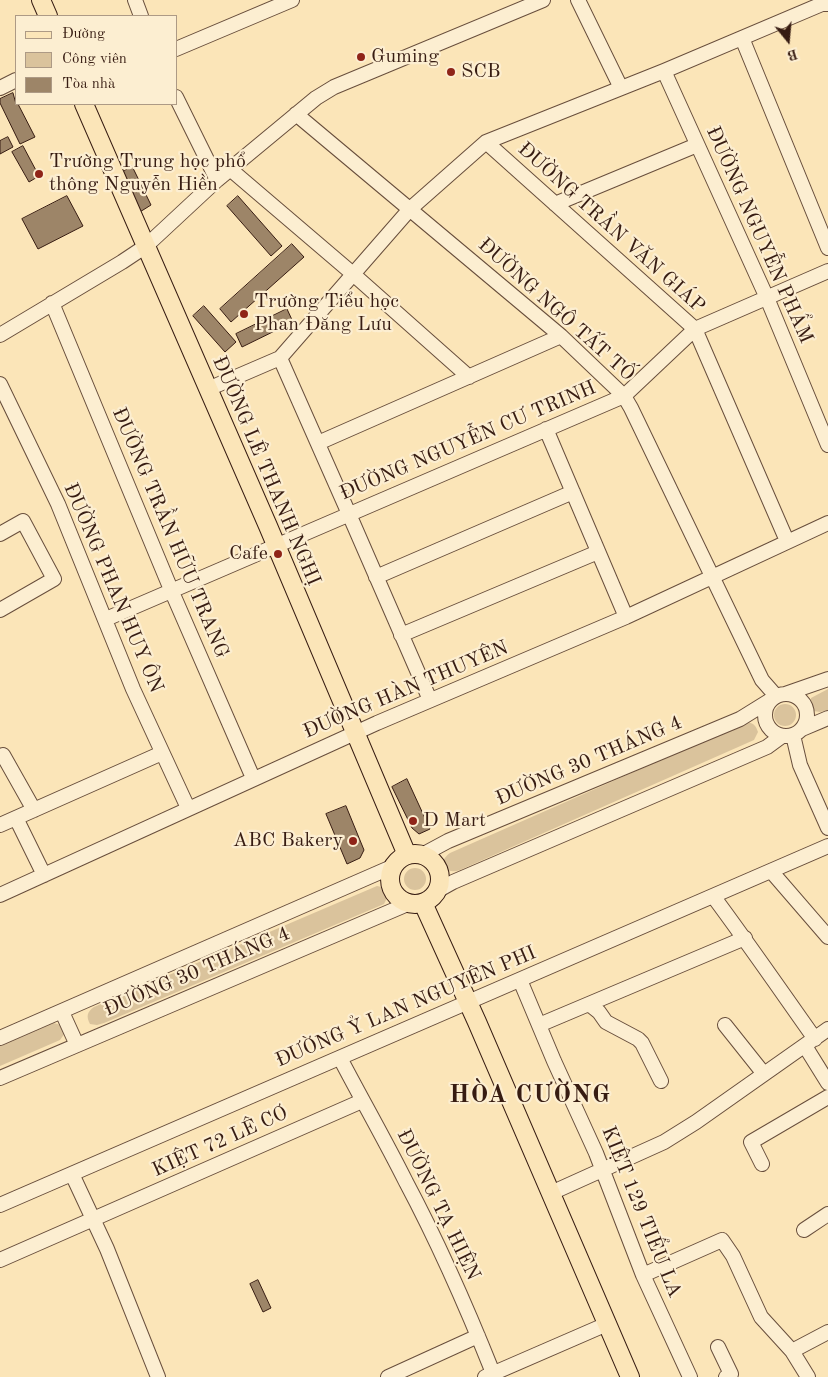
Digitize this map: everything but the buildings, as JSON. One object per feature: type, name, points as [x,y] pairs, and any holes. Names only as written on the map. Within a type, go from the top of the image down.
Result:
[{"type":"main road","points":[[41,0],[48,15]]},
{"type":"main road","name":"ĐƯỜNG LÊ THANH NGHỊ","points":[[84,105],[276,547],[408,859]]},
{"type":"main road","points":[[429,858],[438,869],[440,884],[437,891],[430,899],[417,903],[398,897],[391,886],[390,879],[408,859],[429,858]]},
{"type":"main road","points":[[417,903],[468,1002],[630,1377]]},
{"type":"street","points":[[135,0],[141,15]]},
{"type":"street","points":[[0,335],[146,246],[217,180],[316,98],[334,87],[542,0]]},
{"type":"street","points":[[578,0],[621,88]]},
{"type":"street","points":[[178,48],[288,1]]},
{"type":"street","points":[[208,389],[280,358],[410,210],[486,142],[825,6]]},
{"type":"street","points":[[742,38],[828,248]]},
{"type":"street","name":"ĐƯỜNG NGUYỄN PHẨM","points":[[664,70],[767,298],[828,444]]},
{"type":"street","points":[[0,88],[15,80]]},
{"type":"street","points":[[178,101],[217,180]]},
{"type":"street","name":"ĐƯỜNG NGÔ TẤT TỐ","points":[[296,114],[561,336],[624,396],[632,408],[762,680],[777,697]]},
{"type":"street","name":"ĐƯỜNG TRẦN VĂN GIÁP","points":[[486,142],[695,329],[787,541]]},
{"type":"street","points":[[555,204],[698,145]]},
{"type":"street","points":[[230,169],[353,274],[469,377]]},
{"type":"street","name":"ĐƯỜNG NGUYỄN CƯ TRINH","points":[[106,619],[624,396],[695,329],[828,271]]},
{"type":"street","name":"ĐƯỜNG TRẦN HỮU TRANG","points":[[52,303],[172,592],[253,778]]},
{"type":"street","points":[[318,443],[561,336]]},
{"type":"street","points":[[280,358],[430,700]]},
{"type":"street","name":"ĐƯỜNG PHAN HUY ÔN","points":[[0,384],[58,504],[133,689],[188,808]]},
{"type":"street","points":[[546,429],[626,617]]},
{"type":"street","points":[[376,577],[573,492]]},
{"type":"street","points":[[0,534],[23,521],[54,579],[0,610]]},
{"type":"street","name":"ĐƯỜNG HÀN THUYÊN","points":[[0,895],[253,778],[626,617],[828,523]]},
{"type":"street","points":[[401,635],[598,552]]},
{"type":"street","name":"ĐƯỜNG 30 THÁNG 4","points":[[0,1038],[448,841],[740,719],[777,697],[828,679]]},
{"type":"street","points":[[777,697],[798,698],[806,709],[805,723],[792,733],[769,728],[766,722],[764,715],[777,697]]},
{"type":"street","points":[[437,891],[453,882],[768,746],[792,733],[828,718]]},
{"type":"street","points":[[792,733],[800,765],[828,828]]},
{"type":"street","points":[[0,825],[162,753]]},
{"type":"street","points":[[3,755],[34,810]]},
{"type":"street","points":[[16,818],[44,875]]},
{"type":"street","name":"ĐƯỜNG Ỷ LAN NGUYÊN PHI","points":[[0,1205],[828,846]]},
{"type":"street","points":[[771,871],[828,937]]},
{"type":"street","points":[[713,896],[745,938],[810,1042],[828,1083]]},
{"type":"street","name":"ĐƯỜNG 30 THÁNG 4","points":[[0,1078],[369,919],[417,903]]},
{"type":"street","points":[[539,1025],[745,938]]},
{"type":"street","name":"KIỆT 129 TIỂU LA","points":[[520,980],[603,1170],[643,1274],[690,1377]]},
{"type":"street","points":[[589,1004],[599,1012],[606,1022],[642,1043],[661,1081]]},
{"type":"street","points":[[62,1012],[77,1046]]},
{"type":"street","points":[[725,1025],[764,1074]]},
{"type":"street","points":[[551,1193],[664,1142],[696,1122],[828,1029]]},
{"type":"street","name":"ĐƯỜNG TẠ HIỆN","points":[[340,1058],[436,1242],[478,1336],[489,1375]]},
{"type":"street","points":[[762,1164],[751,1142],[828,1098]]},
{"type":"street","name":"KIỆT 72 LÊ CƠ","points":[[0,1260],[362,1101]]},
{"type":"street","points":[[72,1174],[94,1219],[158,1377]]},
{"type":"street","points":[[804,1230],[828,1214]]},
{"type":"street","points":[[643,1274],[722,1240],[733,1256],[761,1317],[792,1351],[808,1377]]},
{"type":"street","points":[[489,1375],[607,1324]]},
{"type":"street","points":[[792,1351],[828,1332]]},
{"type":"street","points":[[388,1377],[478,1336]]},
{"type":"street","points":[[718,1347],[732,1374],[726,1377]]},
{"type":"green space","points":[[828,689],[828,710],[813,711],[810,703],[811,698]]},
{"type":"green space","points":[[785,704],[793,707],[796,715],[793,723],[785,726],[777,723],[774,715],[777,707]]},
{"type":"green space","points":[[747,722],[753,724],[758,732],[754,740],[460,870],[450,871],[444,867],[444,861],[450,853]]},
{"type":"green space","points":[[415,868],[423,871],[426,879],[423,887],[415,890],[407,887],[404,879],[407,871]]},
{"type":"green space","points":[[377,886],[383,888],[388,896],[384,904],[104,1023],[90,1024],[88,1014],[94,1007]]},
{"type":"green space","points":[[53,1023],[61,1026],[65,1033],[60,1040],[0,1066],[0,1045]]},
{"type":"place","name":"Guming","points":[[361,57]]},
{"type":"place","name":"SCB","points":[[451,72]]},
{"type":"place","name":"Trường Trung học phổ thông Nguyễn Hiền","points":[[39,174]]},
{"type":"place","name":"Trường Tiểu học Phan Đăng Lưu","points":[[244,314]]},
{"type":"place","name":"Cafe","points":[[278,554]]},
{"type":"place","name":"D Mart","points":[[413,821]]},
{"type":"place","name":"ABC Bakery","points":[[353,841]]},
{"type":"district","name":"HÒA CƯỜNG","points":[[530,1095]]}]
